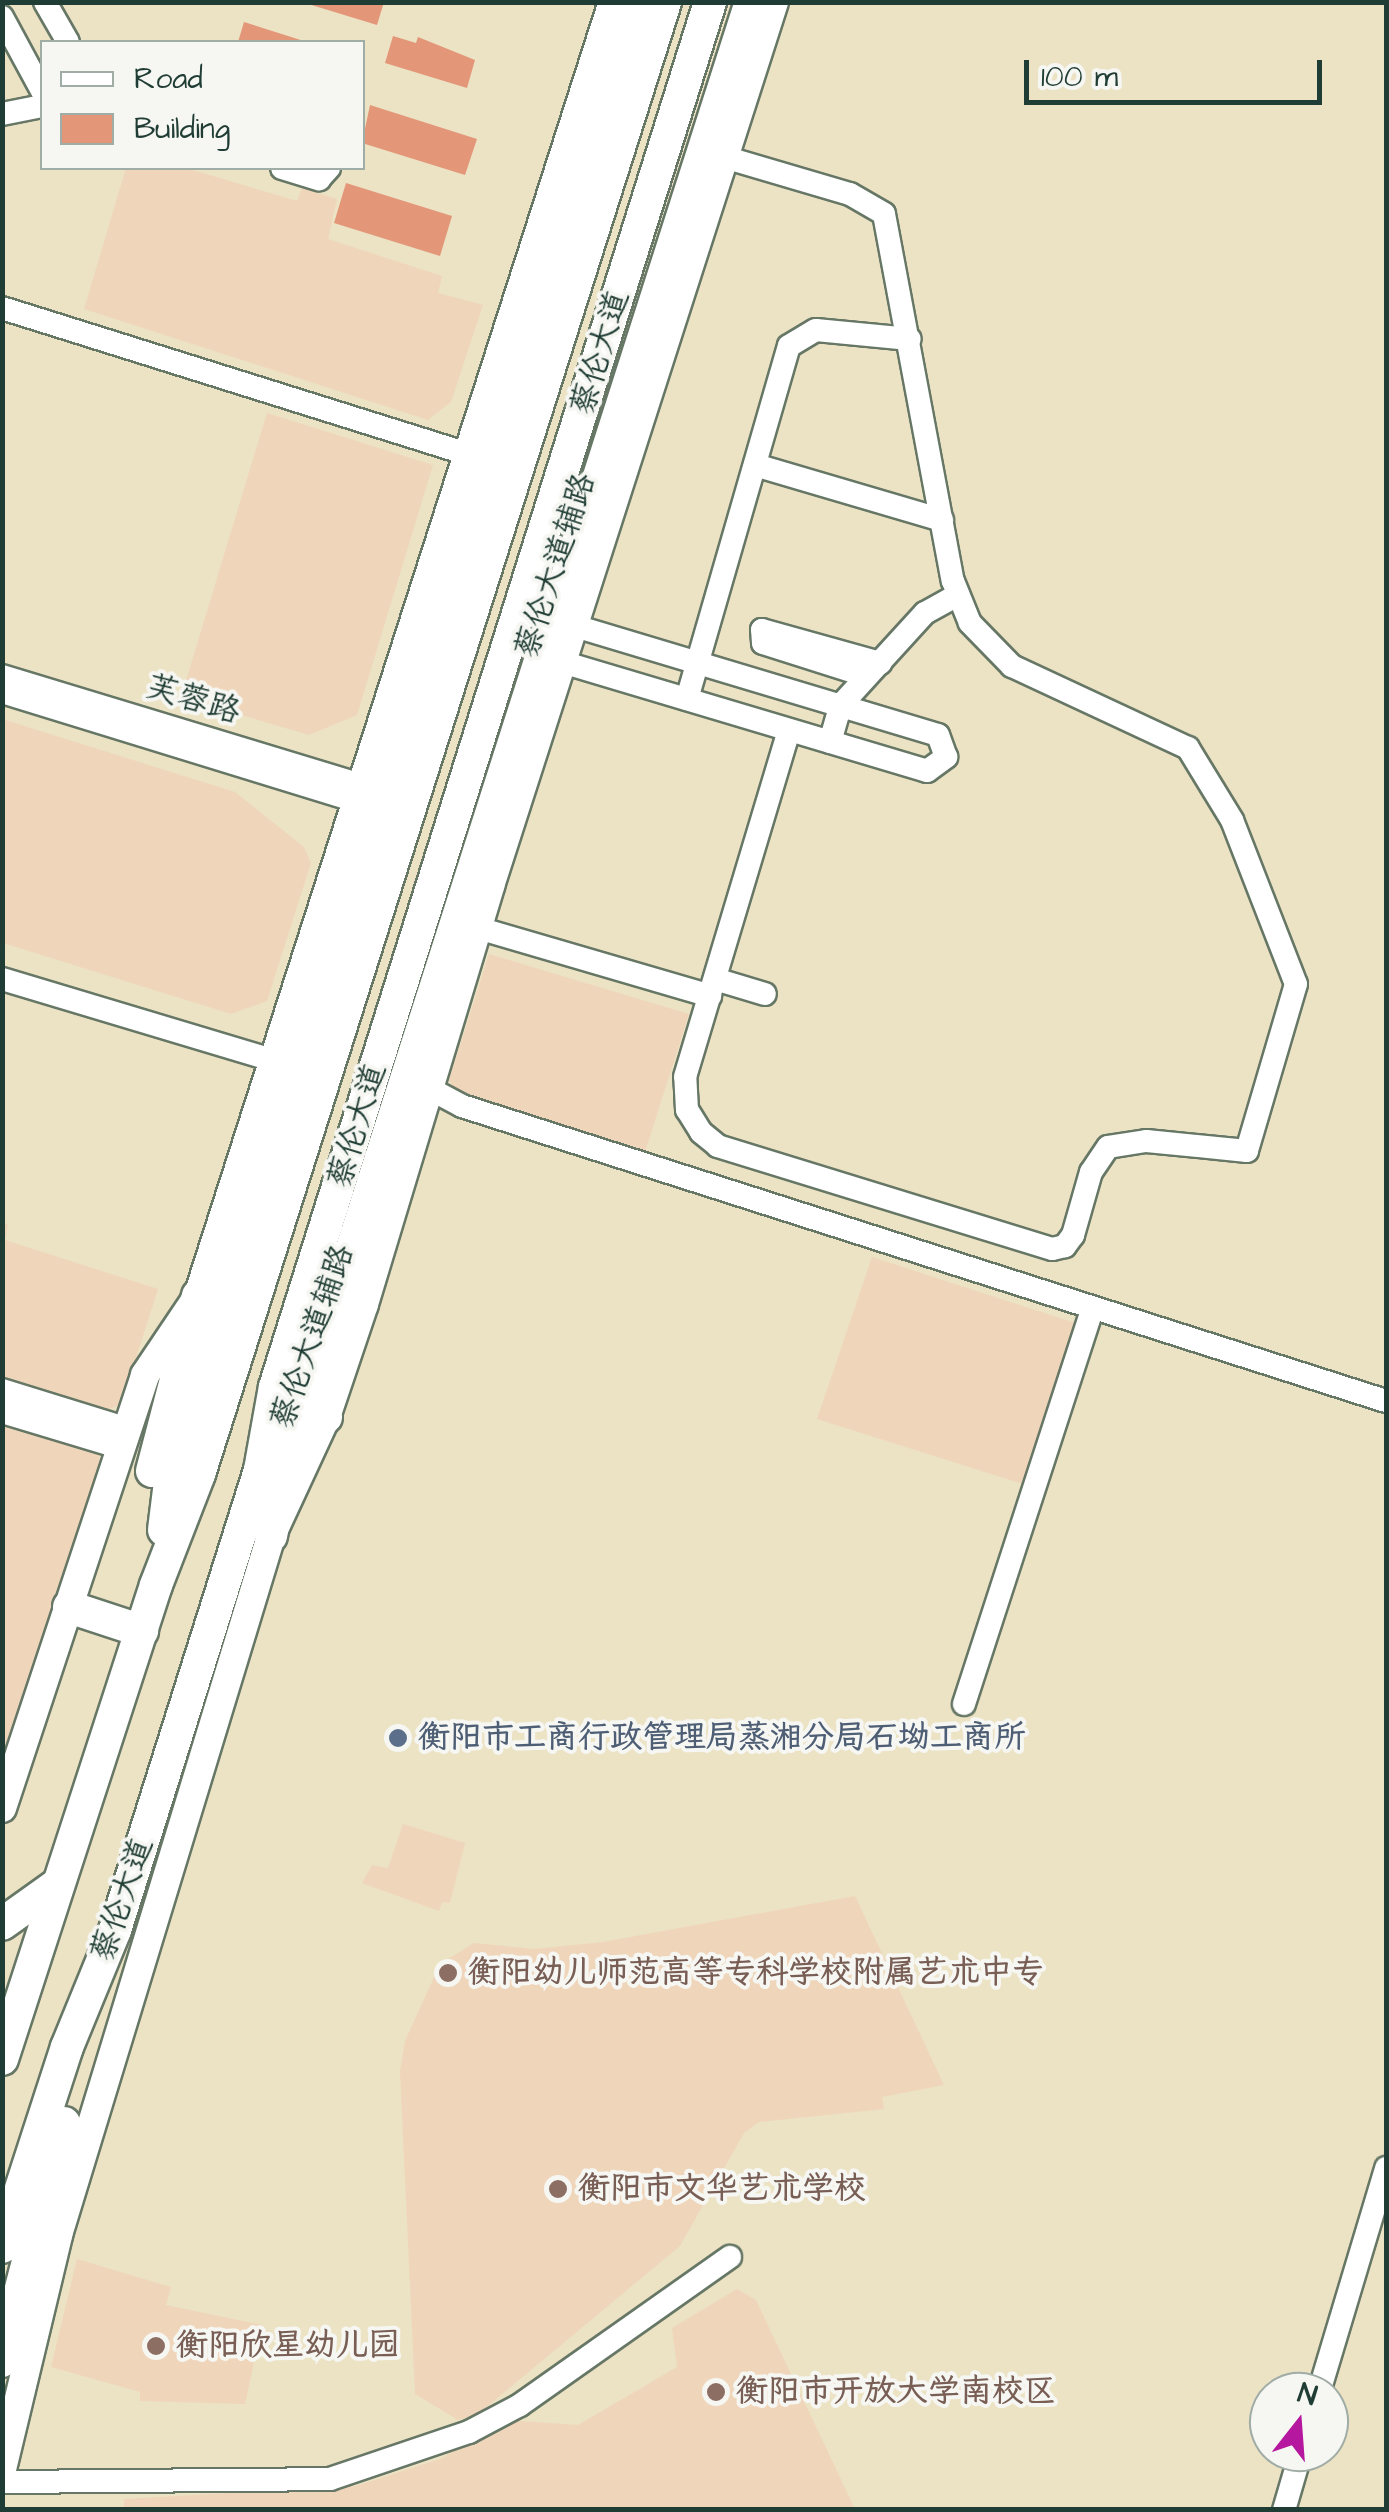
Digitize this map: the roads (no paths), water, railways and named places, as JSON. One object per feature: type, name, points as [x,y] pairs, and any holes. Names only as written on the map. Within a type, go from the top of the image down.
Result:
[{"type":"highway","name":"蔡伦大道","points":[[2,2060],[55,1886],[156,1585],[199,1474],[665,2]]},
{"type":"highway","name":"蔡伦大道","points":[[2,2247],[67,2047],[115,1930],[260,1470],[276,1387],[710,2]]},
{"type":"highway","points":[[271,1536],[288,1448],[351,1300],[569,616],[575,550],[751,2]]},
{"type":"highway","points":[[156,1585],[172,1466],[251,1180],[482,459],[637,3]]},
{"type":"highway","points":[[156,1585],[151,1461],[198,1296]]},
{"type":"highway","points":[[260,1470],[326,1418]]},
{"type":"highway","points":[[69,1608],[142,1631]]},
{"type":"highway","points":[[2,1924],[55,1886]]},
{"type":"highway","points":[[2,2011],[55,1886]]},
{"type":"highway","points":[[2,2361],[115,1930]]},
{"type":"main road","points":[[482,459],[614,2]]},
{"type":"main road","name":"蔡伦大道辅路","points":[[418,1086],[478,928],[562,662],[569,616],[774,2]]},
{"type":"main road","points":[[3,1807],[145,1375],[198,1296],[251,1180]]},
{"type":"main road","name":"蔡伦大道辅路","points":[[2,2468],[58,2235],[271,1536],[326,1418],[351,1300]]},
{"type":"street","points":[[45,2],[67,40]]},
{"type":"street","points":[[2,16],[40,87]]},
{"type":"street","points":[[2,114],[40,106]]},
{"type":"street","points":[[724,157],[860,198],[884,214],[942,520],[958,595],[970,623],[1012,666],[1188,748],[1213,785],[1296,984],[1252,1144],[1236,1154],[1146,1141],[1108,1147],[1091,1172],[1073,1235],[1066,1246],[1052,1249],[718,1146],[688,1110],[685,1077],[789,730]]},
{"type":"street","points":[[299,170],[324,173]]},
{"type":"street","points":[[2,308],[482,459]]},
{"type":"street","points":[[687,699],[790,346],[801,334],[816,330],[910,340]]},
{"type":"street","points":[[755,465],[942,520]]},
{"type":"street","points":[[830,742],[840,706],[925,613],[958,595]]},
{"type":"street","points":[[562,662],[928,771],[946,757],[938,735],[698,663],[569,616]]},
{"type":"street","name":"芙蓉路","points":[[2,676],[373,797]]},
{"type":"street","name":"芙蓉路","points":[[2,692],[373,797]]},
{"type":"street","points":[[478,928],[712,988],[765,994]]},
{"type":"street","points":[[2,979],[288,1064]]},
{"type":"street","points":[[418,1086],[462,1106],[1386,1401]]},
{"type":"street","points":[[964,1704],[1093,1308]]},
{"type":"street","points":[[2,1390],[124,1439]]},
{"type":"street","points":[[2,1412],[124,1439]]},
{"type":"street","points":[[1325,2372],[1386,2168]]},
{"type":"street","points":[[2,2482],[330,2480],[469,2432],[520,2404],[730,2257]]},
{"type":"street","points":[[1284,2510],[1295,2472]]},
{"type":"place","name":"衡阳市工商行政管理局蒸湘分局石坳工商所","points":[[398,1738]]},
{"type":"place","name":"衡阳幼儿师范高等专科学校附属艺术中专","points":[[448,1973]]},
{"type":"place","name":"衡阳市文华艺术学校","points":[[558,2189]]},
{"type":"place","name":"衡阳欣星幼儿园","points":[[156,2346]]},
{"type":"place","name":"衡阳市开放大学南校区","points":[[716,2392]]}]
